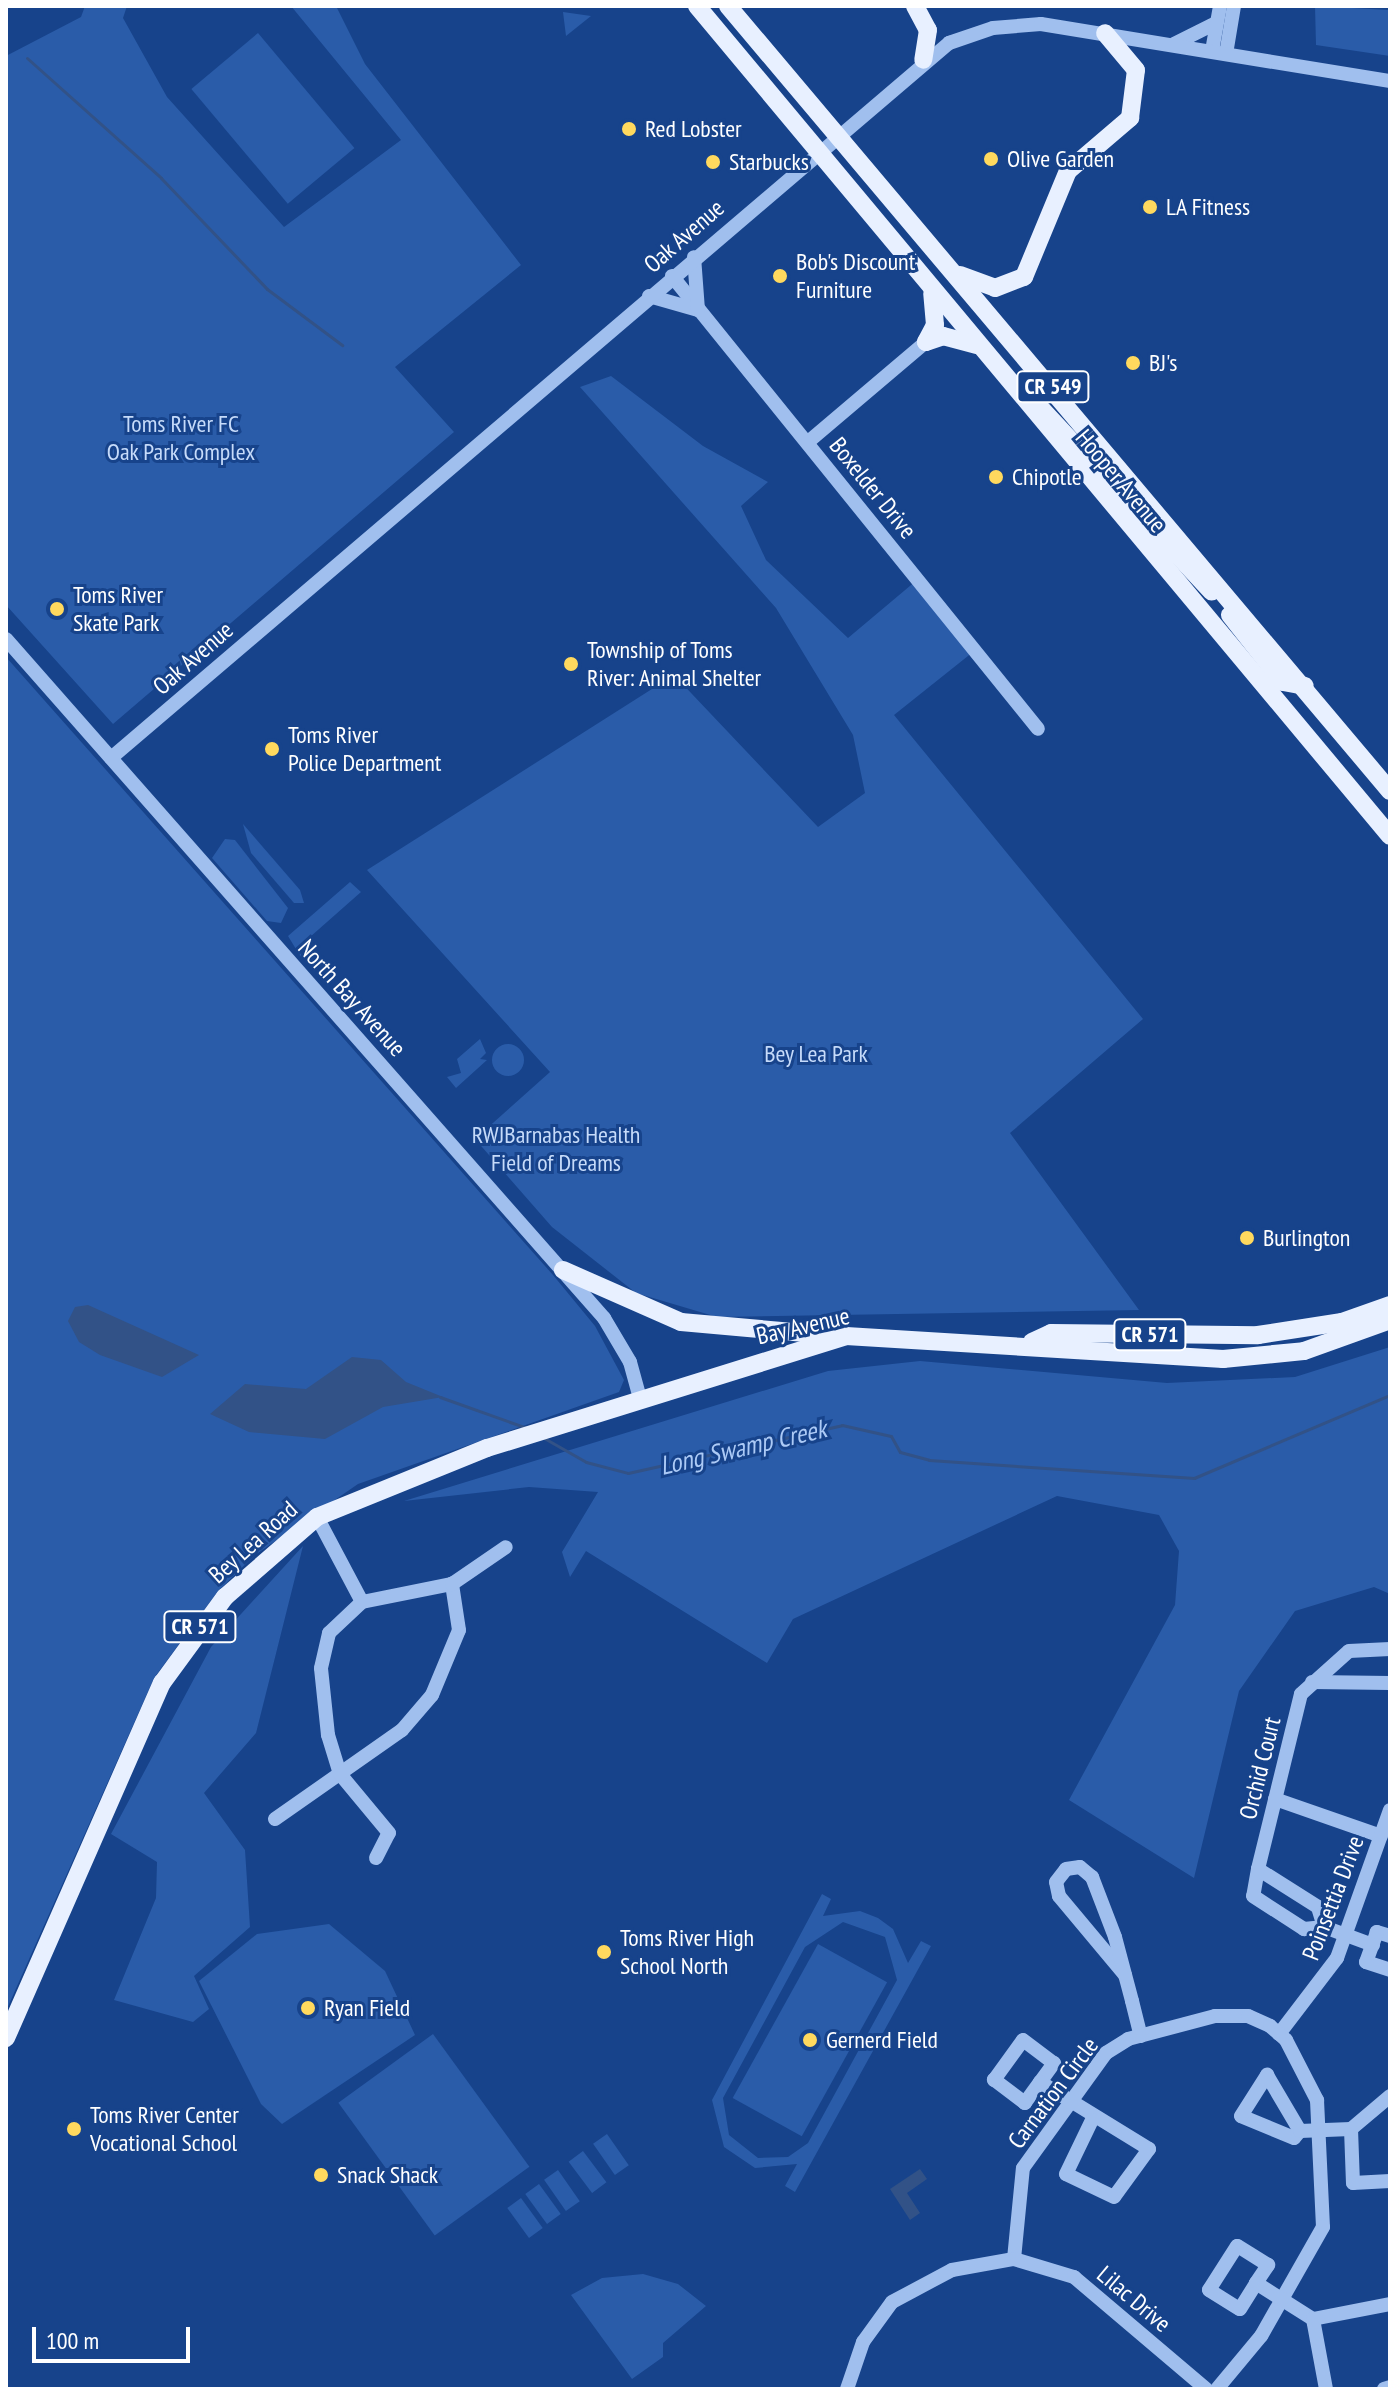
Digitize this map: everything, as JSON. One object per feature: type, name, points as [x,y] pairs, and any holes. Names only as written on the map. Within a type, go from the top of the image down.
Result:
[{"type":"main road","name":"Hooper Avenue","points":[[697,6],[813,153],[1390,836]]},
{"type":"main road","name":"Hooper Avenue","points":[[728,6],[1332,718],[1390,791]]},
{"type":"main road","points":[[746,6],[750,33]]},
{"type":"main road","points":[[915,6],[928,30],[923,60]]},
{"type":"main road","points":[[948,267],[995,288],[1035,265],[1068,171],[1121,128],[1137,105],[1136,70],[1105,33]]},
{"type":"main road","points":[[926,342],[935,325],[931,291]]},
{"type":"main road","points":[[926,342],[943,336],[978,346]]},
{"type":"main road","points":[[1003,376],[1059,421],[1283,682],[1305,686]]},
{"type":"main road","points":[[1331,765],[1332,718]]},
{"type":"main road","points":[[563,1270],[681,1322],[846,1336]]},
{"type":"main road","name":"Bay Avenue","points":[[1032,1342],[1051,1333],[1258,1335],[1342,1322],[1390,1305]]},
{"type":"main road","name":"Bay Avenue","points":[[641,1402],[846,1336],[1032,1342],[1223,1359],[1304,1351],[1390,1320]]},
{"type":"main road","name":"Bey Lea Road","points":[[6,2038],[162,1683],[225,1597],[317,1517],[395,1480],[641,1402]]},
{"type":"street","points":[[1219,53],[1216,23],[1220,6]]},
{"type":"street","points":[[1219,53],[1234,6]]},
{"type":"street","points":[[1173,44],[1216,23]]},
{"type":"street","name":"Oak Avenue","points":[[111,758],[836,133],[923,60],[949,43],[1029,25],[1105,33],[1390,81]]},
{"type":"street","points":[[649,296],[698,310],[694,257]]},
{"type":"street","name":"Boxelder Drive","points":[[672,276],[1038,729]]},
{"type":"street","points":[[808,442],[926,342]]},
{"type":"street","name":"North Bay Avenue","points":[[6,639],[563,1270],[619,1338],[641,1402]]},
{"type":"street","points":[[317,1517],[362,1602]]},
{"type":"street","points":[[376,1858],[389,1833],[340,1774],[325,1712],[323,1653],[337,1620],[362,1602],[452,1584],[506,1547]]},
{"type":"street","points":[[275,1819],[402,1730],[432,1695],[459,1630],[452,1584]]},
{"type":"street","name":"Orchid Court","points":[[1373,1945],[1324,1927],[1304,1929],[1253,1896],[1301,1694],[1349,1651],[1390,1649]]},
{"type":"street","points":[[1312,1682],[1390,1683]]},
{"type":"street","points":[[1275,1799],[1381,1836]]},
{"type":"street","name":"Poinsettia Drive","points":[[1279,2034],[1325,1980],[1346,1935],[1390,1810]]},
{"type":"street","points":[[1125,1975],[1059,1896],[1056,1882],[1066,1869],[1080,1867],[1092,1877],[1125,1975],[1141,2036]]},
{"type":"street","points":[[1258,1869],[1318,1907],[1324,1927]]},
{"type":"street","points":[[1390,1936],[1377,1932],[1366,1962],[1390,1970]]},
{"type":"street","name":"Carnation Circle","points":[[1014,2259],[1019,2180],[1068,2103],[1106,2053],[1141,2036],[1230,2014],[1279,2034]]},
{"type":"street","points":[[1217,2389],[1284,2300],[1321,2239],[1321,2130],[1313,2088],[1279,2034]]},
{"type":"street","points":[[1023,2040],[1054,2063],[1040,2082],[1025,2103],[994,2080],[1023,2040]]},
{"type":"street","points":[[1300,2131],[1267,2075],[1241,2116],[1294,2138],[1300,2131],[1351,2129],[1390,2096]]},
{"type":"street","points":[[1040,2082],[1092,2120]]},
{"type":"street","points":[[1098,2112],[1149,2149],[1114,2197],[1066,2174],[1092,2120],[1098,2112]]},
{"type":"street","points":[[1351,2129],[1353,2183],[1390,2181]]},
{"type":"street","points":[[1237,2246],[1268,2265],[1256,2283],[1240,2309],[1209,2290],[1237,2246]]},
{"type":"street","name":"Lilac Drive","points":[[847,2389],[863,2342],[892,2302],[952,2270],[1014,2259],[1074,2277],[1206,2389]]},
{"type":"street","points":[[1256,2283],[1313,2319],[1390,2304]]},
{"type":"street","points":[[1313,2319],[1326,2389]]},
{"type":"street","points":[[1384,2389],[1390,2387]]},
{"type":"green space","name":"Toms River FC Oak Park Complex","points":[[85,6],[127,6],[123,18],[167,97],[284,227],[401,140],[291,6],[336,6],[365,64],[521,265],[395,367],[454,432],[113,724],[6,605],[6,56],[81,17]]},
{"type":"green space","points":[[1315,6],[1390,10],[1390,56],[1316,45]]},
{"type":"green space","points":[[563,12],[591,16],[566,36]]},
{"type":"green space","points":[[258,33],[354,148],[288,204],[191,89]]},
{"type":"green space","name":"Bey Lea Park","points":[[611,376],[703,446],[768,482],[741,506],[766,560],[848,638],[917,580],[973,652],[894,715],[1143,1019],[1010,1133],[1139,1310],[717,1317],[636,1293],[552,1227],[475,1139],[550,1072],[367,870],[674,675],[818,827],[865,793],[853,735],[776,608],[580,387]]},
{"type":"green space","points":[[6,657],[553,1275],[595,1326],[624,1380],[619,1392],[358,1484],[255,1555],[218,1591],[154,1678],[6,2011]]},
{"type":"green space","points":[[243,824],[300,890],[304,903],[294,903],[251,853]]},
{"type":"green space","points":[[225,839],[235,840],[288,908],[281,923],[267,921],[212,858]]},
{"type":"green space","points":[[350,882],[361,892],[310,937],[311,951],[302,959],[288,936]]},
{"type":"green space","points":[[480,1039],[486,1053],[480,1059],[487,1060],[456,1088],[447,1077],[461,1073],[457,1059]]},
{"type":"green space","points":[[508,1044],[519,1049],[524,1060],[519,1071],[508,1076],[497,1071],[492,1060],[497,1049]]},
{"type":"green space","points":[[1390,1347],[1390,1594],[1374,1587],[1295,1611],[1239,1691],[1194,1878],[1069,1800],[1175,1605],[1179,1551],[1159,1515],[1057,1496],[793,1619],[767,1663],[586,1551],[570,1577],[562,1552],[598,1492],[529,1487],[404,1501],[828,1371],[920,1361],[1167,1383],[1295,1377]]},
{"type":"green space","points":[[303,1546],[256,1733],[204,1793],[245,1850],[250,1927],[194,1976],[209,2009],[193,2022],[114,2000],[156,1898],[157,1862],[111,1834],[211,1647]]},
{"type":"green space","points":[[822,1894],[831,1899],[823,1916],[860,1911],[878,1918],[893,1929],[908,1963],[921,1941],[931,1946],[795,2192],[785,2186],[797,2164],[755,2168],[724,2147],[712,2100]],"holes":[[[843,1922],[885,1937],[897,1980],[808,2143],[788,2157],[758,2158],[729,2135],[723,2098],[805,1947]]]},
{"type":"green space","name":"Ryan Field","points":[[329,1924],[385,1971],[415,2035],[282,2124],[261,2104],[199,1981],[257,1934]]},
{"type":"green space","name":"Gernerd Field","points":[[818,1944],[887,1982],[802,2136],[733,2098]]},
{"type":"green space","points":[[433,2034],[529,2167],[435,2235],[338,2103]]},
{"type":"green space","points":[[607,2134],[629,2165],[615,2175],[593,2144]]},
{"type":"green space","points":[[583,2151],[606,2182],[592,2193],[569,2162]]},
{"type":"green space","points":[[558,2170],[580,2201],[566,2211],[544,2180]]},
{"type":"green space","points":[[539,2184],[561,2214],[547,2224],[525,2194]]},
{"type":"green space","points":[[521,2198],[543,2228],[529,2238],[507,2208]]},
{"type":"green space","points":[[643,2274],[678,2284],[706,2306],[663,2343],[663,2357],[632,2379],[571,2295],[602,2278]]},
{"type":"shaded area","points":[[88,1305],[199,1355],[162,1377],[100,1355],[79,1342],[68,1321],[75,1307]]},
{"type":"shaded area","points":[[352,1357],[381,1360],[406,1382],[443,1397],[383,1407],[325,1439],[249,1432],[210,1414],[245,1384],[306,1389]]},
{"type":"shaded area","points":[[920,2169],[927,2179],[907,2193],[920,2213],[910,2220],[890,2189]]},
{"type":"waterway","points":[[27,58],[161,178],[267,289],[342,345]]},
{"type":"waterway","name":"Long Swamp Creek","points":[[544,1438],[586,1462],[628,1473],[842,1425],[891,1436],[900,1452],[929,1460],[1194,1478],[1390,1395]]},
{"type":"waterway","name":"Long Swamp Creek","points":[[440,1397],[527,1428]]},
{"type":"place","name":"Red Lobster","points":[[629,129]]},
{"type":"place","name":"Olive Garden","points":[[991,159]]},
{"type":"place","name":"Starbucks","points":[[713,162]]},
{"type":"place","name":"LA Fitness","points":[[1150,207]]},
{"type":"place","name":"Bob's Discount Furniture","points":[[780,276]]},
{"type":"place","name":"BJ's","points":[[1133,363]]},
{"type":"place","name":"Chipotle","points":[[996,477]]},
{"type":"place","name":"Toms River Skate Park","points":[[57,609]]},
{"type":"place","name":"Township of Toms River: Animal Shelter","points":[[571,664]]},
{"type":"place","name":"Toms River Police Department","points":[[272,749]]},
{"type":"place","name":"Burlington","points":[[1247,1238]]},
{"type":"place","name":"Toms River High School North","points":[[604,1952]]},
{"type":"place","name":"Ryan Field","points":[[308,2008]]},
{"type":"place","name":"Gernerd Field","points":[[810,2040]]},
{"type":"place","name":"Toms River Center Vocational School","points":[[74,2129]]},
{"type":"place","name":"Snack Shack","points":[[321,2175]]},
{"type":"park label","name":"RWJBarnabas Health Field of Dreams","points":[[556,1149]]}]
